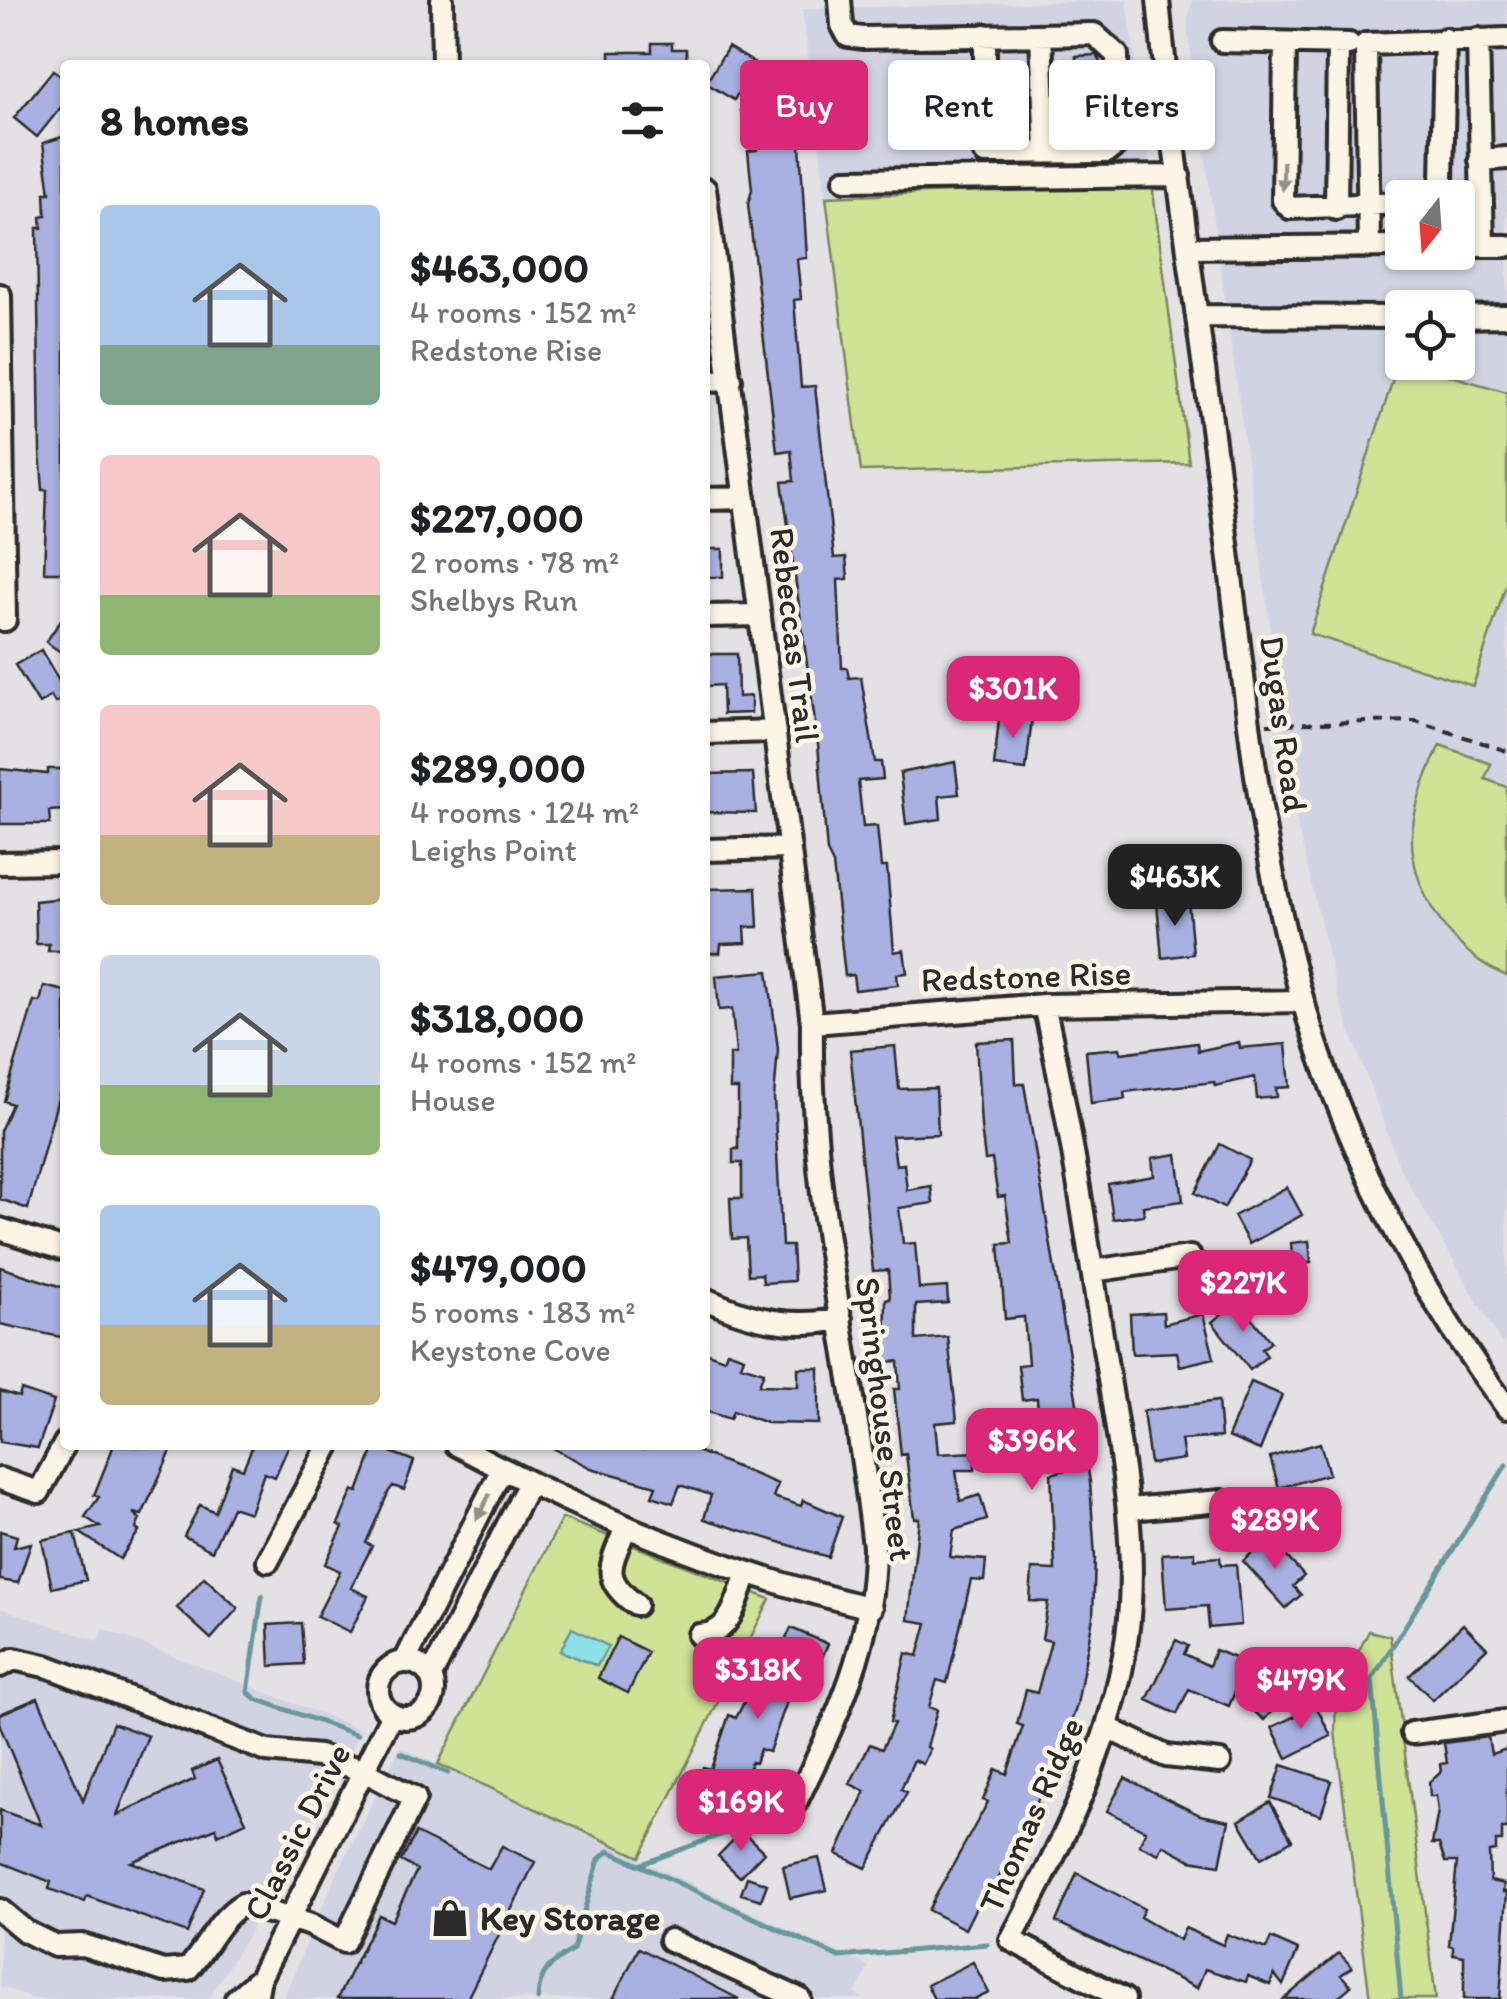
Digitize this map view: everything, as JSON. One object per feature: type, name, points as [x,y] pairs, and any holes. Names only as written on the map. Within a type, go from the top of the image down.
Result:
[{"type":"street","points":[[442,0],[443,60]]},
{"type":"street","points":[[840,0],[842,25],[848,36],[1094,34],[1110,44],[1117,60]]},
{"type":"street","name":"Dugas Road","points":[[1158,0],[1250,725],[1276,894],[1303,1001],[1341,1112],[1391,1222],[1500,1386],[1507,1408]]},
{"type":"street","points":[[984,179],[986,35]]},
{"type":"street","points":[[1042,35],[1046,136]]},
{"type":"street","points":[[1442,180],[1445,39]]},
{"type":"street","points":[[1478,39],[1482,246]]},
{"type":"street","points":[[1222,41],[1366,44],[1507,39]]},
{"type":"street","points":[[1285,43],[1283,200],[1290,208],[1385,204]]},
{"type":"street","points":[[1336,208],[1338,44]]},
{"type":"street","points":[[1366,44],[1369,246]]},
{"type":"street","points":[[985,153],[1049,136]]},
{"type":"street","points":[[1480,160],[1507,158]]},
{"type":"street","points":[[844,180],[1179,176]]},
{"type":"street","points":[[1189,248],[1385,246]]},
{"type":"street","points":[[1475,246],[1507,246]]},
{"type":"street","name":"Rebeccas Trail","points":[[710,264],[730,380],[812,1023],[810,1090]]},
{"type":"street","points":[[0,294],[2,620]]},
{"type":"street","points":[[1197,316],[1385,317]]},
{"type":"street","points":[[1475,316],[1507,316]]},
{"type":"street","points":[[710,381],[730,380]]},
{"type":"street","points":[[710,499],[745,498]]},
{"type":"street","points":[[710,616],[760,615]]},
{"type":"street","points":[[710,733],[775,732]]},
{"type":"street","points":[[710,850],[790,848]]},
{"type":"street","points":[[0,863],[60,862]]},
{"type":"street","name":"Redstone Rise","points":[[812,1023],[1044,1005],[1303,1001]]},
{"type":"street","name":"Thomas Ridge","points":[[1044,1005],[1092,1271],[1129,1509],[1127,1636],[1108,1728],[1061,1845],[1011,1940],[1124,1999]]},
{"type":"street","name":"Springhouse Street","points":[[796,1802],[851,1687],[870,1608],[874,1547],[810,1090]]},
{"type":"street","points":[[0,1229],[60,1248]]},
{"type":"street","points":[[1092,1271],[1190,1257]]},
{"type":"street","points":[[710,1301],[749,1317],[782,1324],[841,1319]]},
{"type":"street","points":[[0,1480],[39,1492],[61,1450]]},
{"type":"street","points":[[268,1561],[326,1450]]},
{"type":"street","points":[[466,1450],[626,1527],[746,1573],[870,1608]]},
{"type":"street","name":"Classic Drive","points":[[502,1469],[405,1662],[390,1666],[380,1679],[378,1695],[392,1714],[408,1718],[424,1713],[434,1700],[431,1676],[529,1483]]},
{"type":"street","points":[[1129,1509],[1222,1501]]},
{"type":"street","points":[[626,1527],[609,1571],[613,1586],[636,1605]]},
{"type":"street","points":[[699,1634],[713,1634],[725,1626],[746,1573]]},
{"type":"street","points":[[440,1589],[468,1602]]},
{"type":"street","points":[[0,1666],[14,1659],[49,1666],[266,1751],[319,1756],[364,1770],[415,1798],[344,1942],[243,1904],[226,1914],[206,1949],[188,1969],[164,1971],[100,1949],[55,1946],[25,1931],[0,1910]]},
{"type":"street","points":[[405,1662],[420,1665],[431,1676]]},
{"type":"street","name":"Classic Drive","points":[[236,1999],[258,1989],[392,1714]]},
{"type":"street","points":[[1412,1733],[1507,1721]]},
{"type":"street","points":[[1108,1728],[1166,1756],[1220,1762]]},
{"type":"street","points":[[670,1940],[763,1992],[800,1999]]},
{"type":"path","points":[[1250,725],[1416,721],[1507,751]]},
{"type":"shaded area","points":[[1127,0],[1135,60],[1049,60],[1049,150],[1147,150],[1152,184],[826,197],[820,150],[868,150],[868,60],[809,60],[802,9]]},
{"type":"shaded area","points":[[1192,0],[1507,0],[1507,1341],[1502,1344],[1400,1169],[1338,997],[1298,828],[1204,150],[1215,150],[1215,60],[1192,60],[1187,25]]},
{"type":"shaded area","points":[[0,1608],[98,1641],[104,1629],[362,1730],[275,1891],[208,1999],[34,1999],[0,1986]]},
{"type":"shaded area","points":[[400,1747],[869,1967],[855,1994],[864,1999],[283,1999],[333,1882]]},
{"type":"green space","points":[[1152,184],[1189,463],[861,471],[826,197]]},
{"type":"green space","points":[[1393,380],[1465,380],[1507,392],[1507,582],[1473,686],[1310,634]]},
{"type":"green space","points":[[1440,745],[1491,764],[1485,779],[1507,787],[1507,976],[1470,953],[1453,937],[1427,899],[1419,878],[1413,857],[1413,823]]},
{"type":"green space","points":[[562,1518],[770,1599],[640,1857],[438,1764]]},
{"type":"green space","points":[[1369,1631],[1390,1636],[1436,1999],[1370,1999],[1335,1732],[1336,1695]]},
{"type":"water","points":[[572,1628],[608,1646],[597,1666],[560,1651]]},
{"type":"building","points":[[652,43],[672,43],[672,49],[686,49],[687,60],[610,60],[610,52],[652,52]]},
{"type":"building","points":[[728,47],[749,60],[740,60],[740,90],[734,100],[710,85],[710,76]]},
{"type":"building","points":[[1097,55],[1100,60],[1076,60],[1076,56]]},
{"type":"building","points":[[53,70],[60,75],[60,108],[37,137],[14,118]]},
{"type":"building","points":[[60,138],[60,572],[44,572],[47,490],[43,490],[40,452],[37,228],[42,228],[41,217],[46,216],[45,193],[50,193],[43,143]]},
{"type":"building","points":[[800,150],[807,258],[797,259],[801,299],[794,300],[801,387],[815,386],[834,558],[846,557],[848,579],[838,580],[842,668],[847,668],[849,678],[861,677],[875,762],[881,762],[883,779],[858,781],[863,827],[877,826],[881,867],[887,867],[894,952],[904,950],[907,973],[897,974],[898,985],[855,990],[853,975],[845,976],[782,482],[794,481],[791,450],[777,452],[748,204],[752,190],[748,151]]},
{"type":"building","points":[[710,549],[723,549],[723,577],[710,577]]},
{"type":"building","points":[[60,621],[60,652],[46,642]]},
{"type":"building","points":[[41,650],[60,682],[60,700],[55,703],[51,696],[39,704],[15,665]]},
{"type":"building","points":[[710,654],[737,654],[738,697],[751,696],[751,713],[723,714],[722,685],[710,686]]},
{"type":"building","points":[[1000,710],[1032,718],[1026,770],[994,766]]},
{"type":"building","points":[[955,762],[959,794],[939,796],[941,819],[906,824],[900,773]]},
{"type":"building","points":[[0,769],[48,774],[48,769],[60,769],[60,810],[49,811],[50,824],[0,824]]},
{"type":"building","points":[[753,773],[756,813],[710,812],[710,774]]},
{"type":"building","points":[[756,888],[758,927],[745,927],[746,943],[721,944],[720,953],[710,953],[710,889]]},
{"type":"building","points":[[60,898],[60,951],[48,951],[49,944],[36,944],[35,901]]},
{"type":"building","points":[[1188,900],[1193,954],[1162,958],[1157,903]]},
{"type":"building","points":[[768,971],[778,1049],[774,1098],[782,1246],[792,1246],[794,1281],[763,1283],[762,1274],[748,1275],[746,1238],[732,1239],[730,1198],[742,1198],[742,1163],[733,1163],[733,1149],[738,1149],[738,1089],[730,1089],[730,1054],[736,1054],[732,1009],[719,1010],[716,976]]},
{"type":"building","points":[[44,986],[60,990],[60,1091],[28,1209],[0,1199],[0,1131],[12,1104],[4,1101],[34,1001],[40,1002]]},
{"type":"building","points":[[1014,1040],[1016,1084],[1024,1084],[1090,1482],[1095,1558],[1093,1617],[1077,1705],[1055,1768],[1036,1803],[1040,1804],[1015,1860],[1009,1857],[992,1892],[985,1889],[965,1929],[928,1910],[988,1802],[983,1800],[996,1769],[1007,1774],[1023,1726],[1017,1724],[1026,1690],[1037,1693],[1051,1641],[1042,1639],[1048,1602],[1030,1601],[1032,1569],[1055,1570],[1051,1474],[1066,1470],[1042,1467],[1037,1398],[1022,1400],[1018,1365],[1028,1364],[1024,1317],[1005,1319],[999,1244],[1012,1243],[1005,1196],[998,1197],[992,1159],[985,1160],[976,1042]]},
{"type":"building","points":[[1239,1042],[1240,1048],[1286,1044],[1290,1087],[1276,1088],[1277,1097],[1257,1099],[1255,1077],[1215,1086],[1214,1082],[1124,1092],[1125,1099],[1091,1103],[1086,1051],[1120,1048],[1121,1053],[1197,1043],[1198,1051]]},
{"type":"building","points":[[895,1046],[899,1089],[936,1088],[938,1134],[892,1136],[896,1165],[904,1164],[907,1190],[931,1186],[933,1203],[899,1208],[903,1244],[915,1243],[919,1289],[947,1287],[948,1303],[916,1305],[916,1340],[948,1337],[957,1421],[935,1423],[938,1454],[975,1452],[975,1470],[956,1470],[960,1501],[980,1495],[987,1520],[954,1530],[950,1557],[986,1560],[984,1581],[971,1580],[947,1683],[937,1680],[929,1707],[937,1710],[927,1747],[930,1749],[923,1764],[914,1760],[901,1789],[907,1792],[866,1868],[837,1854],[865,1791],[850,1784],[870,1744],[882,1749],[894,1723],[890,1722],[906,1653],[918,1656],[927,1623],[908,1620],[919,1518],[914,1518],[906,1454],[901,1455],[894,1389],[900,1389],[898,1361],[885,1362],[888,1270],[873,1271],[850,1050]]},
{"type":"building","points":[[1220,1144],[1250,1160],[1224,1208],[1195,1193]]},
{"type":"building","points":[[1177,1154],[1183,1201],[1143,1206],[1144,1215],[1113,1219],[1108,1184],[1154,1176],[1152,1158]]},
{"type":"building","points":[[1287,1187],[1302,1215],[1249,1244],[1234,1216]]},
{"type":"building","points":[[1309,1241],[1311,1262],[1293,1265],[1291,1243]]},
{"type":"building","points":[[1251,1260],[1301,1274],[1296,1292],[1285,1289],[1282,1300],[1243,1289]]},
{"type":"building","points":[[0,1267],[60,1286],[60,1337],[0,1324]]},
{"type":"building","points":[[1238,1301],[1271,1342],[1262,1349],[1267,1356],[1250,1370],[1212,1322]]},
{"type":"building","points":[[1163,1312],[1164,1324],[1203,1314],[1214,1358],[1180,1366],[1177,1352],[1132,1354],[1130,1314]]},
{"type":"building","points":[[727,1351],[744,1357],[741,1365],[764,1372],[759,1385],[798,1386],[798,1368],[819,1368],[819,1424],[767,1423],[733,1411],[730,1419],[710,1413],[710,1354],[724,1359]]},
{"type":"building","points":[[1251,1382],[1282,1395],[1260,1450],[1228,1437]]},
{"type":"building","points":[[21,1390],[54,1401],[38,1448],[0,1442],[0,1391],[19,1397]]},
{"type":"building","points":[[1218,1401],[1221,1437],[1181,1440],[1184,1459],[1150,1464],[1143,1411]]},
{"type":"building","points":[[1320,1443],[1329,1474],[1279,1488],[1270,1457]]},
{"type":"building","points":[[112,1450],[172,1450],[142,1515],[133,1513],[140,1519],[136,1529],[139,1531],[120,1559],[79,1532],[100,1527],[85,1517],[99,1497],[94,1495]]},
{"type":"building","points":[[251,1450],[287,1450],[275,1477],[264,1473],[250,1513],[232,1507],[212,1551],[184,1536],[200,1505],[215,1512],[232,1465],[243,1469]]},
{"type":"building","points":[[374,1450],[385,1450],[414,1461],[404,1490],[393,1486],[389,1491],[366,1543],[372,1546],[351,1588],[368,1596],[350,1632],[317,1616],[340,1571],[325,1564],[343,1527],[338,1524],[353,1490],[358,1492]]},
{"type":"building","points":[[557,1450],[694,1450],[778,1484],[773,1497],[801,1506],[803,1500],[842,1517],[828,1557],[704,1519],[711,1495],[680,1485],[673,1503],[652,1496],[656,1486],[591,1468]]},
{"type":"building","points":[[1283,1498],[1337,1505],[1333,1538],[1279,1532]]},
{"type":"building","points":[[0,1531],[17,1536],[14,1547],[31,1543],[18,1583],[0,1580]]},
{"type":"building","points":[[75,1533],[86,1580],[52,1588],[42,1540]]},
{"type":"building","points":[[1269,1537],[1304,1576],[1293,1586],[1301,1595],[1286,1608],[1243,1561]]},
{"type":"building","points":[[1195,1552],[1195,1559],[1220,1557],[1221,1565],[1236,1564],[1241,1625],[1209,1628],[1207,1606],[1166,1609],[1162,1554]]},
{"type":"building","points":[[204,1577],[238,1608],[211,1639],[177,1608]]},
{"type":"building","points":[[301,1623],[304,1664],[270,1666],[268,1625]]},
{"type":"building","points":[[1463,1624],[1487,1648],[1433,1700],[1409,1676]]},
{"type":"building","points":[[791,1628],[828,1644],[804,1697],[790,1693],[769,1752],[760,1749],[755,1763],[751,1762],[736,1815],[693,1803],[703,1767],[711,1769],[729,1715],[736,1718],[759,1673],[768,1678]]},
{"type":"building","points":[[618,1637],[648,1652],[628,1693],[598,1678]]},
{"type":"building","points":[[1176,1640],[1188,1646],[1184,1654],[1209,1666],[1215,1650],[1263,1670],[1275,1656],[1301,1678],[1264,1720],[1234,1694],[1229,1706],[1189,1689],[1177,1714],[1147,1700]]},
{"type":"building","points":[[38,1698],[83,1800],[113,1723],[148,1736],[117,1815],[195,1779],[192,1771],[217,1760],[246,1822],[218,1835],[216,1828],[131,1862],[204,1889],[187,1933],[87,1896],[85,1902],[49,1889],[51,1882],[0,1862],[0,1810],[41,1825],[0,1726],[0,1714]]},
{"type":"building","points":[[1316,1706],[1331,1736],[1287,1758],[1272,1727]]},
{"type":"building","points":[[1488,1737],[1491,1754],[1507,1749],[1507,1829],[1502,1829],[1502,1841],[1496,1841],[1496,1851],[1489,1852],[1490,1881],[1504,1884],[1503,1892],[1507,1892],[1500,1999],[1464,1999],[1464,1956],[1453,1954],[1453,1946],[1449,1945],[1457,1862],[1445,1862],[1439,1844],[1432,1844],[1438,1811],[1436,1796],[1430,1796],[1429,1782],[1441,1771],[1440,1764],[1447,1763],[1444,1743]]},
{"type":"building","points":[[1282,1765],[1332,1781],[1321,1815],[1271,1798]]},
{"type":"building","points":[[1125,1778],[1200,1815],[1229,1821],[1220,1865],[1191,1860],[1163,1845],[1159,1854],[1139,1845],[1146,1831],[1107,1811]]},
{"type":"building","points":[[1270,1802],[1292,1840],[1261,1858],[1239,1821]]},
{"type":"building","points":[[742,1831],[764,1852],[740,1877],[718,1856]]},
{"type":"building","name":"Key Storage","points":[[416,1833],[489,1869],[502,1846],[535,1862],[467,1999],[337,1999],[379,1915],[392,1921],[417,1870],[401,1861]]},
{"type":"building","points":[[819,1858],[827,1890],[790,1898],[783,1866]]},
{"type":"building","points":[[1077,1873],[1144,1909],[1140,1917],[1180,1940],[1185,1928],[1223,1945],[1227,1934],[1266,1949],[1271,1938],[1298,1950],[1283,1985],[1274,1974],[1270,1985],[1248,1976],[1246,1982],[1205,1969],[1197,1988],[1056,1922]]},
{"type":"building","points":[[747,1877],[767,1884],[761,1900],[741,1894]]},
{"type":"building","points":[[639,1948],[739,1999],[613,1999]]},
{"type":"building","points":[[1339,1953],[1352,1967],[1341,1975],[1351,1986],[1336,1999],[1284,1999]]},
{"type":"building","points":[[973,1962],[989,1993],[976,1999],[934,1999],[927,1985]]},
{"type":"waterway","points":[[1401,1999],[1372,1679],[1506,1465]]},
{"type":"waterway","points":[[262,1596],[248,1692],[256,1699],[357,1735]]},
{"type":"waterway","points":[[401,1753],[448,1773]]},
{"type":"waterway","points":[[642,1864],[766,1818]]},
{"type":"waterway","points":[[538,1999],[547,1969],[573,1950],[599,1859],[609,1851],[839,1957],[987,1944]]},
{"type":"place","name":"Key Storage","points":[[450,1918]]}]
